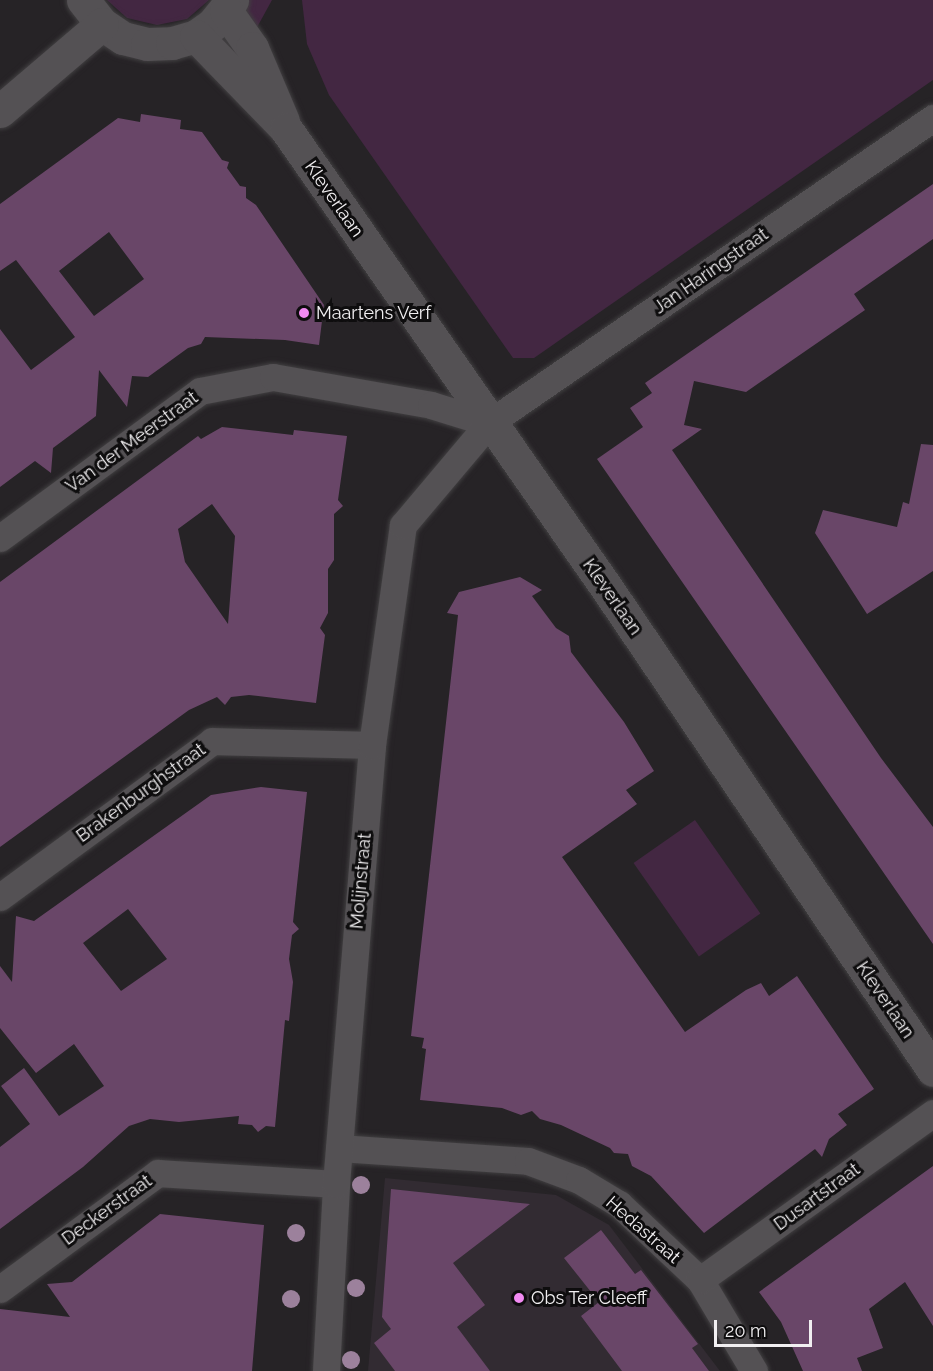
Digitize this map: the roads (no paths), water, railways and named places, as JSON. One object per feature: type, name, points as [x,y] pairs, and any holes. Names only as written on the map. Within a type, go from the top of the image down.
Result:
[{"type":"main road","points":[[0,111],[92,12],[123,38],[147,44],[172,44],[196,36],[229,6]]},
{"type":"main road","name":"Kleverlaan","points":[[229,6],[252,48],[286,129]]},
{"type":"main road","name":"Kleverlaan","points":[[196,36],[286,129],[489,423],[606,587],[933,1070]]},
{"type":"street","name":"Jan Haringstraat","points":[[489,423],[933,118]]},
{"type":"street","name":"Van der Meerstraat","points":[[0,538],[200,392],[273,377],[431,405],[489,423]]},
{"type":"street","name":"Molijnstraat","points":[[326,1371],[336,1184],[372,746],[403,525],[489,423]]},
{"type":"street","name":"Brakenburghstraat","points":[[0,897],[212,741],[372,746]]},
{"type":"street","name":"Dusartstraat","points":[[700,1281],[933,1113]]},
{"type":"street","name":"Hedastraat","points":[[339,1148],[538,1164],[579,1180],[619,1204],[700,1281],[754,1371]]},
{"type":"street","name":"Deckerstraat","points":[[0,1289],[158,1173],[336,1184]]},
{"type":"place","name":"Maartens Verf","points":[[304,313]]},
{"type":"place","name":"Obs Ter Cleeff","points":[[519,1298]]}]
